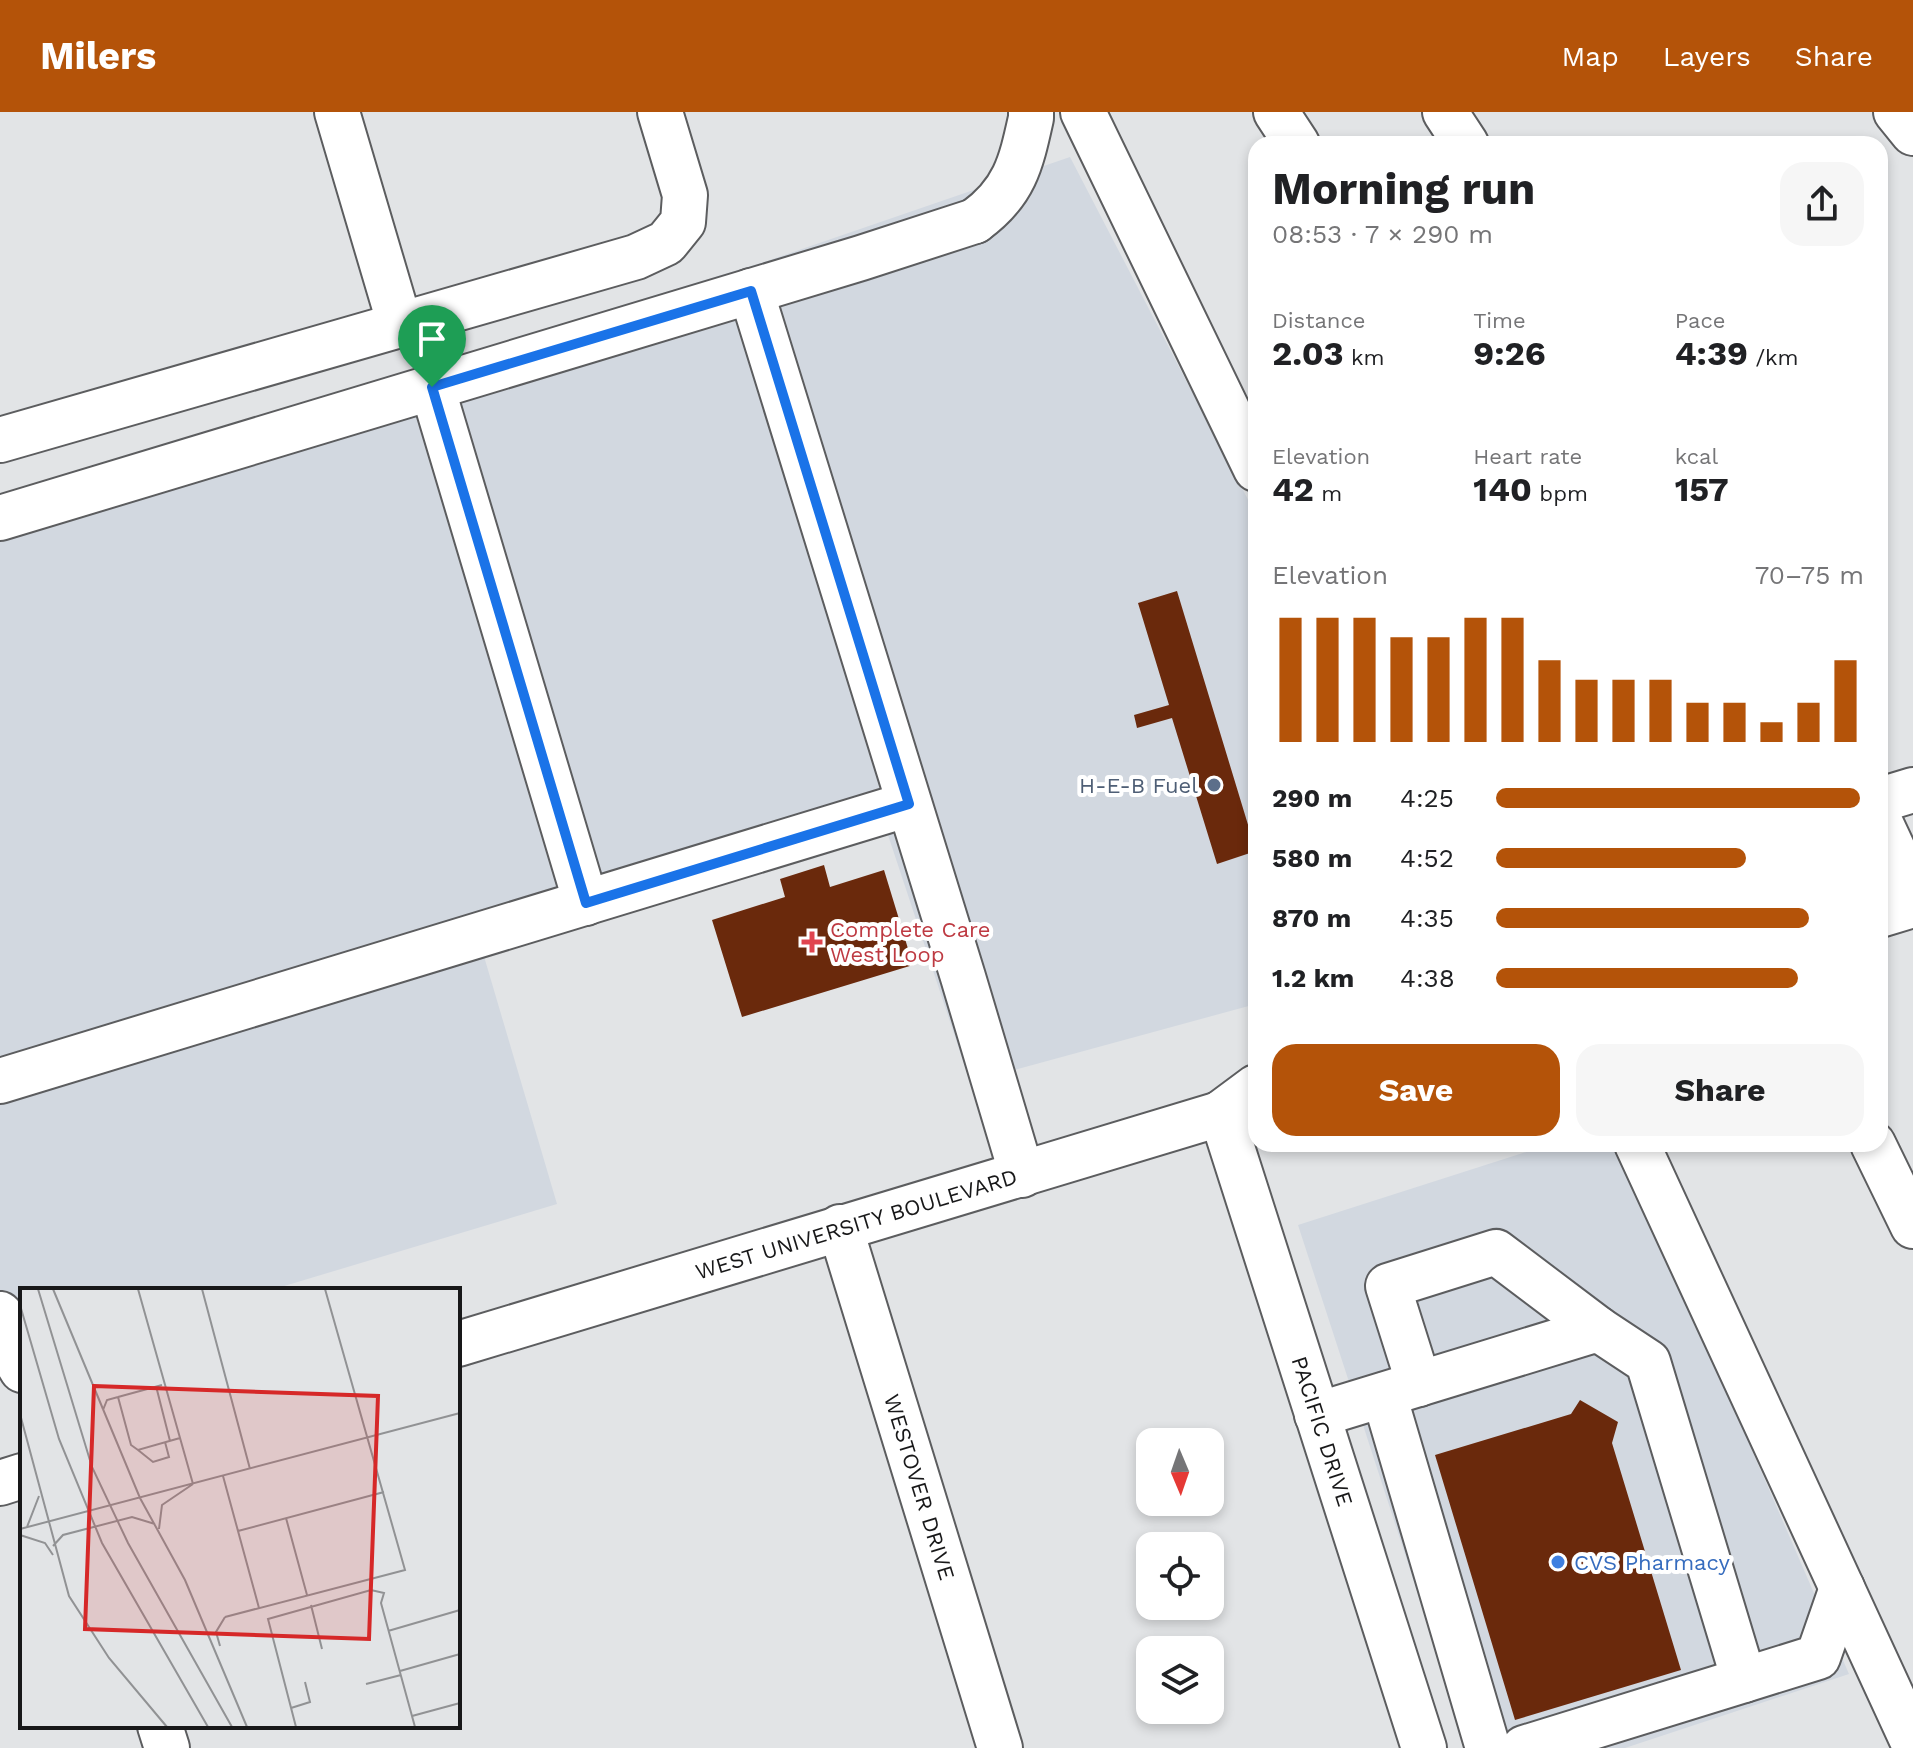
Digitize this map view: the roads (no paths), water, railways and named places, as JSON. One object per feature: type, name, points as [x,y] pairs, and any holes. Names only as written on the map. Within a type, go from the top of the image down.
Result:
[{"type":"main road","points":[[337,112],[400,325]]},
{"type":"main road","points":[[0,440],[636,257],[666,243],[683,222],[685,195],[660,112]]},
{"type":"main road","points":[[0,518],[975,221],[1007,191],[1020,164],[1031,112]]},
{"type":"main road","points":[[1083,112],[1248,452]]},
{"type":"main road","points":[[1276,112],[1292,136]]},
{"type":"main road","points":[[1445,112],[1461,136]]},
{"type":"main road","points":[[1896,112],[1913,133]]},
{"type":"main road","points":[[751,291],[1022,1175]]},
{"type":"main road","points":[[432,387],[586,903]]},
{"type":"main road","points":[[1888,798],[1913,790]]},
{"type":"main road","points":[[0,1081],[909,804]]},
{"type":"main road","points":[[1888,839],[1913,892]]},
{"type":"main road","points":[[1888,913],[1913,905]]},
{"type":"main road","name":"WEST UNIVERSITY BOULEVARD","points":[[460,1343],[1238,1108]]},
{"type":"main road","name":"PACIFIC DRIVE","points":[[1238,1108],[1248,1147]]},
{"type":"main road","name":"PACIFIC DRIVE","points":[[1249,1152],[1317,1415],[1424,1748]]},
{"type":"main road","points":[[1641,1152],[1913,1742]]},
{"type":"main road","points":[[1877,1152],[1913,1226]]},
{"type":"main road","name":"WESTOVER DRIVE","points":[[840,1227],[1000,1748]]},
{"type":"main road","points":[[1488,1748],[1401,1389],[1388,1286],[1496,1252],[1598,1329],[1648,1362],[1744,1680]]},
{"type":"main road","points":[[0,1314],[12,1354],[20,1367]]},
{"type":"main road","points":[[1317,1415],[1598,1329]]},
{"type":"main road","points":[[0,1483],[20,1477]]},
{"type":"main road","points":[[1524,1748],[1818,1657],[1842,1588]]},
{"type":"main road","points":[[161,1728],[167,1748]]},
{"type":"place","name":"H-E-B Fuel","points":[[1214,785]]},
{"type":"place","name":"Complete Care West Loop","points":[[812,942]]},
{"type":"place","name":"CVS Pharmacy","points":[[1558,1562]]}]
